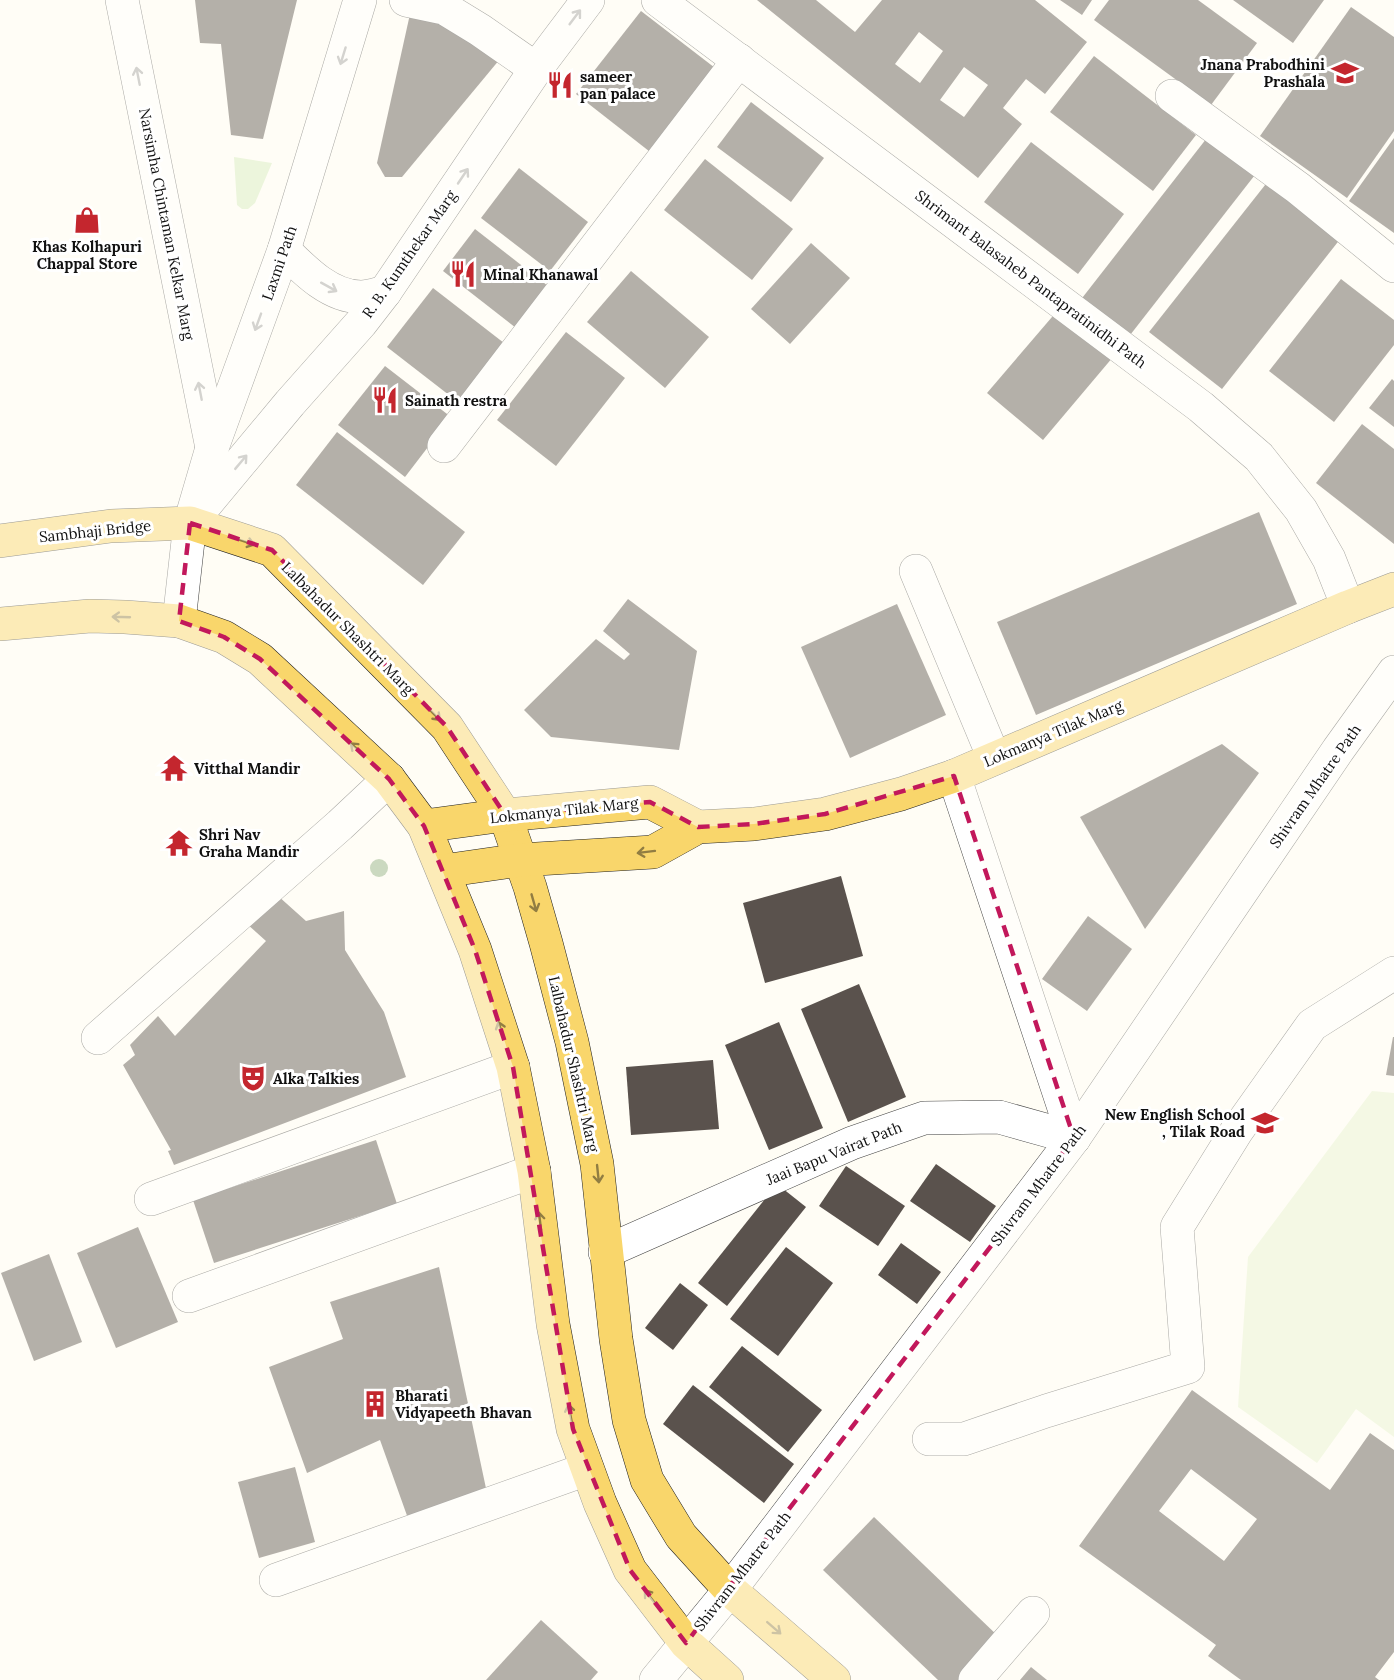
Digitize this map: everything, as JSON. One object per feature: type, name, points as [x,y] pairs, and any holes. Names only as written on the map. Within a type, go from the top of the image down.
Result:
[{"type":"main road","name":"Sambhaji Bridge","points":[[0,541],[111,526],[190,523]]},
{"type":"main road","name":"Lalbahadur Shashtri Marg","points":[[190,523],[272,550],[447,727],[505,815],[546,943],[572,1042],[597,1164],[605,1252],[629,1420],[647,1480],[681,1536],[730,1590],[834,1680]]},
{"type":"main road","name":"Lokmanya Tilak Marg","points":[[443,871],[520,860],[653,852],[698,827],[754,824],[825,814],[901,794],[954,776],[1348,607],[1394,590]]},
{"type":"main road","points":[[0,624],[90,616],[179,621],[224,637],[260,659],[389,779],[424,826],[475,950],[513,1067],[534,1171],[553,1324],[573,1429],[587,1469],[630,1570],[686,1643],[727,1680]]},
{"type":"main road","name":"Lokmanya Tilak Marg","points":[[424,826],[505,815],[650,802],[698,827]]},
{"type":"street","name":"Narsimha Chintaman Kelkar Marg","points":[[122,0],[212,448]]},
{"type":"street","name":"Laxmi Path","points":[[179,621],[190,523],[212,448],[284,250],[360,0]]},
{"type":"street","points":[[406,0],[444,8],[536,69]]},
{"type":"street","name":"R. B. Kumthekar Marg","points":[[190,523],[385,292],[536,69],[588,0]]},
{"type":"street","name":"Shrimant Balasaheb Pantapratinidhi Path","points":[[658,0],[1202,407],[1259,457],[1301,510],[1329,559],[1348,607]]},
{"type":"street","points":[[444,446],[739,60]]},
{"type":"street","points":[[1172,96],[1298,188],[1394,266]]},
{"type":"street","points":[[284,250],[313,278],[338,292],[361,297],[385,292]]},
{"type":"street","points":[[916,571],[994,759]]},
{"type":"street","name":"Shivram Mhatre Path","points":[[656,1680],[730,1590],[1074,1138],[1394,672]]},
{"type":"street","points":[[954,776],[1074,1138]]},
{"type":"street","points":[[98,1038],[389,779]]},
{"type":"street","points":[[929,1439],[964,1439],[1188,1367],[1177,1227],[1236,1132],[1312,1025],[1394,973]]},
{"type":"street","points":[[151,1199],[513,1067]]},
{"type":"street","name":"Jaai Bapu Vairat Path","points":[[605,1252],[852,1143],[924,1118],[999,1117],[1074,1138]]},
{"type":"street","points":[[189,1296],[534,1171]]},
{"type":"street","points":[[276,1580],[587,1469]]},
{"type":"street","points":[[975,1680],[1033,1613]]},
{"type":"highlighted area","points":[[190,523],[272,550],[447,727],[505,815],[650,802],[698,827],[754,824],[825,814],[954,776],[1074,1138],[686,1643],[630,1570],[573,1429],[513,1067],[475,950],[424,826],[389,779],[260,659],[224,637],[179,621]]},
{"type":"green space","points":[[234,157],[272,163],[255,203],[248,209],[242,209],[237,205]]},
{"type":"green space","points":[[1372,1091],[1394,1093],[1394,1437],[1356,1409],[1317,1463],[1238,1407],[1248,1257]]},
{"type":"building","points":[[195,0],[297,0],[263,139],[231,135],[221,44],[200,43]]},
{"type":"building","points":[[757,0],[816,0],[855,32],[882,0],[1035,0],[1087,42],[1045,94],[1026,79],[1003,108],[1022,124],[978,178]],"holes":[[[919,32],[943,51],[920,83],[895,64]],[[964,67],[988,85],[964,117],[940,100]]]},
{"type":"building","points":[[1060,0],[1092,0],[1082,15]]},
{"type":"building","points":[[1109,0],[1198,0],[1257,43],[1211,105],[1094,20]]},
{"type":"building","points":[[1233,0],[1324,0],[1293,43]]},
{"type":"building","name":"Jnana Prabodhini Prashala","points":[[1351,7],[1394,37],[1394,131],[1347,198],[1260,136]]},
{"type":"building","points":[[641,11],[719,71],[654,155],[576,94]]},
{"type":"building","points":[[410,14],[442,20],[500,59],[402,177],[385,177],[377,163]]},
{"type":"building","points":[[1094,56],[1196,135],[1153,191],[1050,112]]},
{"type":"building","points":[[751,102],[824,158],[791,202],[717,147]]},
{"type":"building","points":[[1210,134],[1258,171],[1127,339],[1079,302]]},
{"type":"building","points":[[1394,138],[1394,233],[1349,201]]},
{"type":"building","points":[[1031,142],[1124,214],[1078,274],[984,202]]},
{"type":"building","points":[[705,159],[793,229],[752,280],[664,210]]},
{"type":"building","points":[[519,168],[588,222],[550,271],[481,218]]},
{"type":"building","points":[[1269,180],[1341,238],[1222,389],[1149,332]]},
{"type":"building","points":[[475,229],[548,286],[516,328],[443,271]]},
{"type":"building","points":[[811,243],[850,278],[790,344],[751,309]]},
{"type":"building","points":[[631,271],[709,337],[665,388],[587,322]]},
{"type":"building","points":[[1341,279],[1394,320],[1394,345],[1334,422],[1269,371]]},
{"type":"building","points":[[433,288],[504,343],[458,402],[387,347]]},
{"type":"building","points":[[1058,310],[1113,357],[1043,440],[987,393]]},
{"type":"building","points":[[566,332],[625,378],[556,466],[497,420]]},
{"type":"building","points":[[385,366],[451,417],[405,477],[338,425]]},
{"type":"building","points":[[1392,379],[1394,381],[1394,427],[1369,408]]},
{"type":"building","points":[[1362,424],[1394,449],[1394,544],[1316,483]]},
{"type":"building","points":[[337,432],[465,532],[423,585],[296,485]]},
{"type":"building","points":[[1259,512],[1297,604],[1036,715],[997,622]]},
{"type":"building","points":[[628,599],[697,651],[679,750],[551,737],[524,710],[596,639],[624,660],[630,654],[603,631]]},
{"type":"building","points":[[897,604],[946,715],[850,758],[801,647]]},
{"type":"building","points":[[1222,744],[1259,773],[1145,929],[1080,817]]},
{"type":"building","points":[[841,876],[863,956],[765,983],[743,903]]},
{"type":"building","points":[[277,895],[306,921],[344,911],[345,950],[384,1012],[406,1077],[174,1165],[168,1151],[171,1150],[123,1065],[135,1055],[130,1045],[158,1016],[175,1036],[266,941],[247,924]]},
{"type":"building","points":[[1088,916],[1132,949],[1087,1011],[1042,979]]},
{"type":"building","points":[[859,984],[906,1097],[848,1122],[801,1009]]},
{"type":"building","points":[[779,1022],[823,1128],[769,1150],[725,1045]]},
{"type":"building","points":[[1394,1037],[1394,1076],[1386,1075]]},
{"type":"building","points":[[713,1060],[719,1129],[631,1135],[626,1067]]},
{"type":"building","points":[[376,1140],[397,1204],[214,1263],[193,1200]]},
{"type":"building","points":[[936,1164],[996,1206],[970,1242],[910,1201]]},
{"type":"building","points":[[846,1166],[905,1206],[878,1246],[819,1206]]},
{"type":"building","points":[[777,1184],[806,1207],[727,1306],[698,1283]]},
{"type":"building","points":[[138,1227],[178,1322],[116,1348],[77,1253]]},
{"type":"building","points":[[901,1243],[941,1272],[917,1304],[878,1275]]},
{"type":"building","points":[[786,1247],[833,1283],[778,1356],[730,1319]]},
{"type":"building","points":[[49,1254],[82,1342],[34,1361],[1,1273]]},
{"type":"building","name":"Bharati Vidyapeeth Bhavan","points":[[439,1267],[487,1493],[410,1524],[380,1440],[307,1473],[269,1367],[343,1339],[330,1302]]},
{"type":"building","points":[[680,1283],[708,1305],[673,1350],[645,1328]]},
{"type":"building","points":[[742,1346],[822,1410],[788,1452],[709,1387]]},
{"type":"building","points":[[693,1385],[794,1464],[764,1503],[663,1424]]},
{"type":"building","points":[[1192,1390],[1330,1490],[1370,1433],[1394,1450],[1394,1652],[1375,1677],[1379,1680],[1241,1680],[1208,1656],[1216,1645],[1079,1546]],"holes":[[[1191,1469],[1257,1519],[1224,1561],[1159,1511]]]},
{"type":"building","points":[[295,1467],[315,1542],[259,1558],[238,1482]]},
{"type":"building","points":[[874,1517],[1000,1638],[959,1680],[938,1680],[823,1570]]},
{"type":"building","points":[[541,1620],[598,1672],[591,1680],[486,1680]]},
{"type":"building","points":[[1031,1667],[1047,1680],[1020,1680]]},
{"type":"place","name":"Jnana Prabodhini Prashala","points":[[1345,73]]},
{"type":"place","name":"sameer pan palace","points":[[560,85]]},
{"type":"place","name":"Khas Kolhapuri Chappal Store","points":[[87,220]]},
{"type":"place","name":"Minal Khanawal","points":[[463,274]]},
{"type":"place","name":"Sainath restra","points":[[385,400]]},
{"type":"place","name":"Vitthal Mandir","points":[[174,768]]},
{"type":"place","name":"Shri Nav Graha Mandir","points":[[179,843]]},
{"type":"place","name":"Alka Talkies","points":[[253,1078]]},
{"type":"place","name":"New English School , Tilak Road","points":[[1265,1123]]},
{"type":"place","name":"Bharati Vidyapeeth Bhavan","points":[[375,1404]]}]
